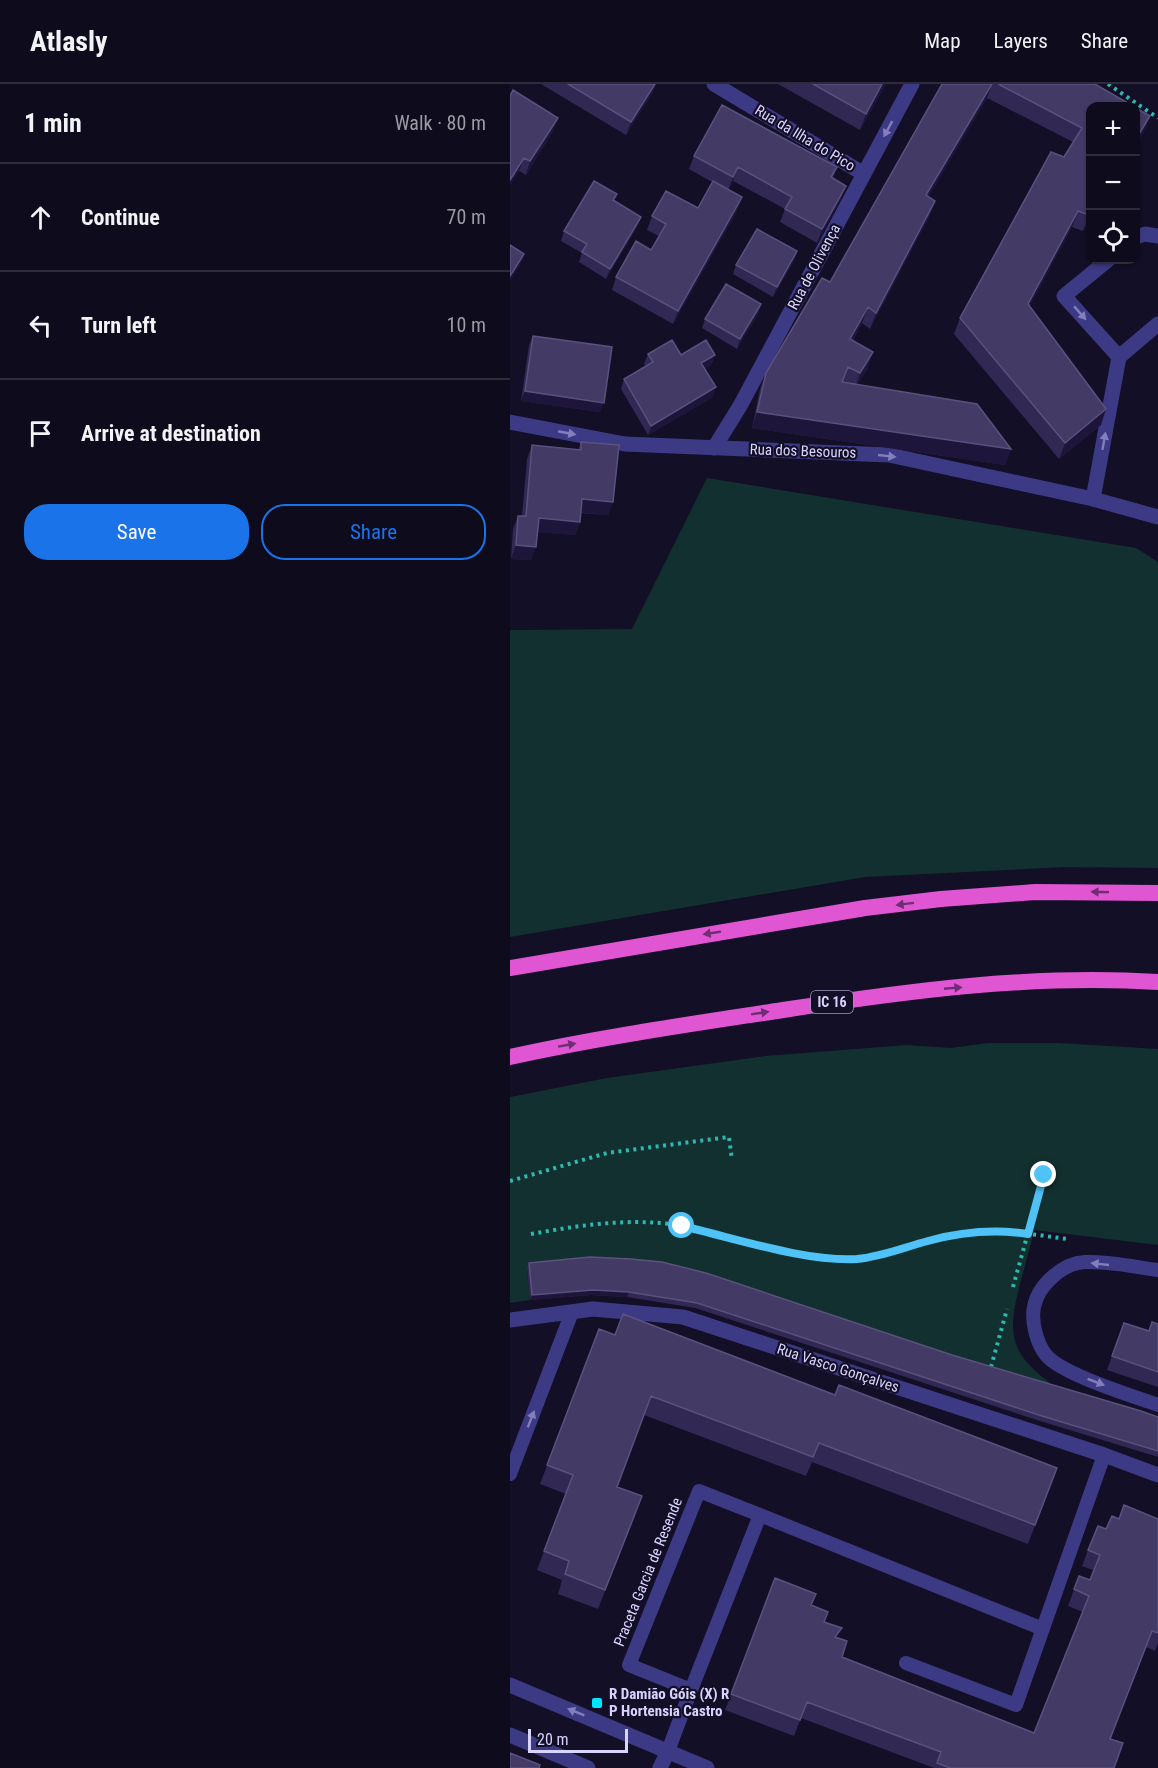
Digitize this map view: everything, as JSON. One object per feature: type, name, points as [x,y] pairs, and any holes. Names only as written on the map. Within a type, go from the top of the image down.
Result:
[{"type":"highway","points":[[510,968],[865,908],[941,899],[1035,891],[1158,893]]},
{"type":"highway","name":"IC 16","points":[[510,1057],[675,1026],[902,992],[997,984],[1111,979],[1158,981]]},
{"type":"street","name":"Rua da Ilha do Pico","points":[[714,84],[864,174]]},
{"type":"street","name":"Rua de Olivença","points":[[714,448],[740,406],[912,84]]},
{"type":"street","points":[[1140,236],[1157,234]]},
{"type":"street","points":[[1103,264],[1064,296],[1119,357]]},
{"type":"street","points":[[1093,499],[1119,357],[1158,324]]},
{"type":"street","name":"Rua dos Besouros","points":[[510,422],[625,444],[889,455],[1093,499],[1158,517]]},
{"type":"street","name":"Rua Vasco Gonçalves","points":[[510,1320],[593,1310],[682,1317],[1104,1455],[1158,1475]]},
{"type":"street","points":[[510,1685],[707,1768]]},
{"type":"street","points":[[510,1735],[586,1768]]},
{"type":"street","points":[[660,1768],[668,1751]]},
{"type":"lane","points":[[1158,1270],[1084,1262],[1060,1269],[1044,1287],[1034,1308],[1035,1333],[1047,1356],[1067,1370],[1158,1406]]},
{"type":"lane","points":[[510,1474],[572,1312]]},
{"type":"lane","points":[[906,1663],[1016,1705],[1104,1455]]},
{"type":"lane","name":"Praceta Garcia de Resende","points":[[691,1689],[629,1665],[699,1491],[1043,1629]]},
{"type":"lane","points":[[668,1751],[760,1515]]},
{"type":"path","points":[[1108,84],[1158,118]]},
{"type":"path","points":[[510,1181],[607,1153],[729,1137],[732,1160]]},
{"type":"path","points":[[1012,1289],[1044,1175]]},
{"type":"path","points":[[531,1234],[611,1222],[641,1222],[682,1226],[794,1252],[831,1258],[859,1259],[956,1234],[985,1232],[1028,1234],[1072,1240]]},
{"type":"path","points":[[991,1367],[1010,1300]]},
{"type":"green space","points":[[707,478],[1136,548],[1158,562],[1158,868],[1066,867],[865,877],[510,937],[510,630],[632,629]]},
{"type":"green space","points":[[988,1043],[1059,1043],[1158,1049],[1158,1245],[1034,1230],[1016,1300],[1013,1328],[1019,1350],[1025,1361],[1049,1382],[1047,1389],[527,1269],[530,1300],[510,1303],[510,1097],[607,1078],[765,1056],[907,1045],[951,1048]]},
{"type":"building","points":[[568,84],[655,84],[631,122]]},
{"type":"building","points":[[813,84],[882,84],[866,114]]},
{"type":"building","points":[[942,84],[992,84],[926,195],[935,201],[876,313],[868,307],[850,339],[873,352],[860,373],[848,367],[842,382],[977,404],[1011,449],[757,412],[766,373],[822,278],[830,282]]},
{"type":"building","points":[[998,84],[1095,84],[1126,102],[1086,102],[1086,214],[1078,211],[1028,304],[1106,409],[1065,443],[960,318],[1051,152],[1064,157],[1082,128]]},
{"type":"building","points":[[513,90],[558,118],[530,161],[524,158],[510,180],[510,96]]},
{"type":"building","points":[[722,105],[837,167],[831,177],[846,186],[822,229],[785,209],[792,197],[738,167],[733,177],[694,156]]},
{"type":"building","points":[[1140,110],[1150,116],[1140,132]]},
{"type":"building","points":[[594,181],[617,194],[613,200],[641,217],[610,269],[582,252],[587,244],[564,231]]},
{"type":"building","points":[[713,181],[742,197],[678,311],[616,277],[636,241],[651,250],[666,224],[652,216],[666,191],[698,208]]},
{"type":"building","points":[[757,229],[797,251],[777,287],[736,265]]},
{"type":"building","points":[[510,245],[524,254],[510,276]]},
{"type":"building","points":[[726,284],[761,304],[740,339],[705,319]]},
{"type":"building","points":[[533,336],[612,347],[604,403],[525,391]]},
{"type":"building","points":[[672,340],[681,355],[706,340],[715,355],[701,363],[716,387],[651,426],[624,379],[653,362],[648,354]]},
{"type":"building","points":[[581,442],[619,445],[613,502],[582,499],[580,522],[539,518],[536,547],[516,545],[518,516],[526,516],[532,445],[581,450]]},
{"type":"building","points":[[590,1257],[662,1262],[706,1273],[952,1355],[1141,1411],[1158,1417],[1158,1451],[1042,1416],[697,1303],[629,1292],[593,1290],[532,1295],[529,1263]]},
{"type":"building","points":[[623,1314],[835,1395],[839,1385],[1057,1468],[1035,1525],[819,1443],[813,1457],[651,1396],[617,1487],[642,1496],[605,1590],[565,1574],[569,1561],[544,1551],[573,1475],[547,1465],[599,1329],[615,1335]]},
{"type":"building","points":[[1152,1322],[1158,1324],[1158,1372],[1112,1356],[1124,1323],[1149,1331]]},
{"type":"building","points":[[1124,1505],[1158,1519],[1158,1633],[1152,1631],[1110,1739],[1123,1743],[1114,1768],[950,1768],[937,1763],[941,1752],[807,1702],[800,1720],[731,1694],[775,1578],[816,1594],[811,1605],[828,1612],[824,1622],[842,1628],[835,1637],[847,1641],[842,1657],[1034,1733],[1089,1596],[1074,1589],[1079,1576],[1090,1580],[1100,1555],[1088,1550],[1098,1526],[1106,1529],[1112,1516],[1119,1519]]},
{"type":"building","points":[[510,1753],[540,1765],[539,1768],[510,1768]]},
{"type":"place","name":"R Damião Góis (X) R P Hortensia Castro","points":[[597,1703]]},
{"type":"route","points":[[682,1226],[794,1252],[831,1258],[859,1259],[956,1234],[985,1232],[1028,1234],[1044,1175]]}]
